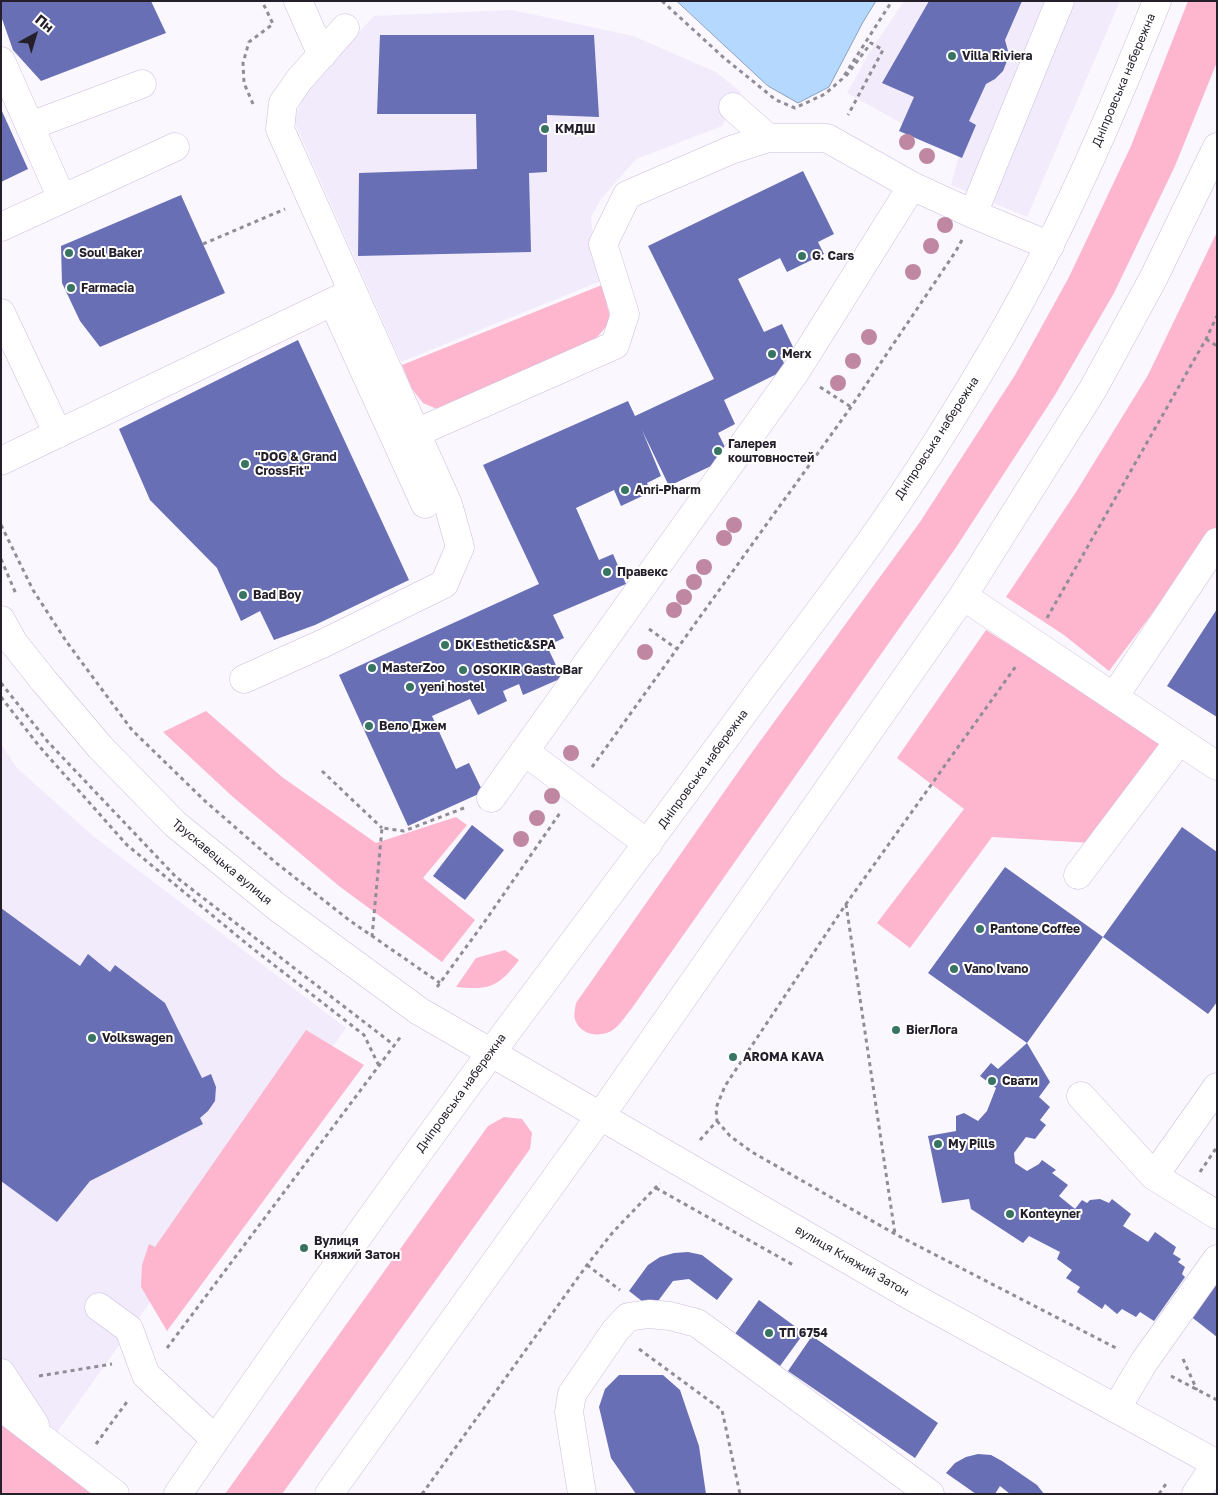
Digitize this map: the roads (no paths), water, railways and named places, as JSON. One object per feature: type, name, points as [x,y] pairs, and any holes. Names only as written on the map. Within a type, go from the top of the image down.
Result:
[{"type":"main road","points":[[298,1],[322,55]]},
{"type":"main road","points":[[973,214],[1060,1]]},
{"type":"main road","name":"Дніпровська набережна","points":[[178,1494],[339,1263],[491,1052],[648,844],[868,544],[950,421],[1050,246],[1128,75],[1157,1]]},
{"type":"main road","points":[[345,28],[299,80],[283,103],[280,129],[311,199],[343,297],[425,504]]},
{"type":"main road","points":[[1,61],[62,199]]},
{"type":"main road","points":[[30,126],[142,84]]},
{"type":"main road","points":[[732,108],[768,138]]},
{"type":"main road","points":[[416,432],[615,344],[625,314],[602,244],[627,195],[731,150],[768,138],[827,138],[912,186],[1050,246]]},
{"type":"main road","points":[[1,227],[175,147]]},
{"type":"main road","points":[[329,1494],[601,1115],[963,596],[1093,388],[1153,279],[1217,147]]},
{"type":"main road","points":[[491,798],[796,371],[912,186]]},
{"type":"main road","points":[[244,679],[324,643],[444,584],[460,547],[448,504],[416,432],[343,297]]},
{"type":"main road","points":[[1,461],[343,297]]},
{"type":"main road","points":[[1,313],[58,434]]},
{"type":"main road","points":[[1114,697],[1217,542]]},
{"type":"main road","points":[[963,596],[1217,766]]},
{"type":"main road","name":"Трускавецька вулиця","points":[[5,634],[100,747],[175,824],[277,907],[420,1011],[491,1052]]},
{"type":"main road","points":[[1078,875],[1179,741]]},
{"type":"main road","points":[[524,750],[648,844]]},
{"type":"main road","name":"вулиця Княжий Затон","points":[[491,1052],[909,1295],[1216,1464]]},
{"type":"main road","points":[[1154,1176],[1217,1087]]},
{"type":"main road","points":[[1082,1096],[1154,1176],[1217,1215]]},
{"type":"main road","points":[[1116,1409],[1144,1362],[1217,1259]]},
{"type":"main road","points":[[99,1307],[129,1329],[146,1375],[215,1439]]},
{"type":"main road","points":[[582,1494],[569,1412],[572,1394],[615,1331],[628,1317],[649,1314],[670,1316],[697,1324],[930,1494]]},
{"type":"main road","points":[[4,1377],[45,1439]]},
{"type":"main road","points":[[1,1408],[45,1439],[79,1468],[115,1494]]},
{"type":"main road","points":[[1196,1494],[1216,1464]]},
{"type":"water","points":[[677,1],[876,1],[829,87],[798,103],[768,86]]},
{"type":"place","name":"Villa Riviera","points":[[952,56]]},
{"type":"place","name":"КМДШ","points":[[545,129]]},
{"type":"place","name":"Soul Baker","points":[[69,253]]},
{"type":"place","name":"G. Cars","points":[[802,256]]},
{"type":"place","name":"Farmacia","points":[[71,288]]},
{"type":"place","name":"Merx","points":[[772,354]]},
{"type":"place","name":"Галерея коштовностей","points":[[718,451]]},
{"type":"place","name":"\"DOG & Grand CrossFit\"","points":[[245,464]]},
{"type":"place","name":"Anri-Pharm","points":[[625,490]]},
{"type":"place","name":"Правекс","points":[[607,572]]},
{"type":"place","name":"Bad Boy","points":[[243,595]]},
{"type":"place","name":"DK Esthetic&SPA","points":[[445,645]]},
{"type":"place","name":"MasterZoo","points":[[372,668]]},
{"type":"place","name":"OSOKIR GastroBar","points":[[463,670]]},
{"type":"place","name":"yeni hostel","points":[[410,687]]},
{"type":"place","name":"Вело Джем","points":[[369,726]]},
{"type":"place","name":"Pantone Coffee","points":[[980,929]]},
{"type":"place","name":"Vano Ivano","points":[[954,969]]},
{"type":"place","name":"BierЛога","points":[[896,1030]]},
{"type":"place","name":"Volkswagen","points":[[92,1038]]},
{"type":"place","name":"AROMA KAVA","points":[[733,1057]]},
{"type":"place","name":"Свати","points":[[992,1081]]},
{"type":"place","name":"My Pills","points":[[938,1144]]},
{"type":"place","name":"Konteyner","points":[[1010,1214]]},
{"type":"place","name":"Вулиця Княжий Затон","points":[[304,1248]]},
{"type":"place","name":"ТП 6754","points":[[769,1333]]}]
